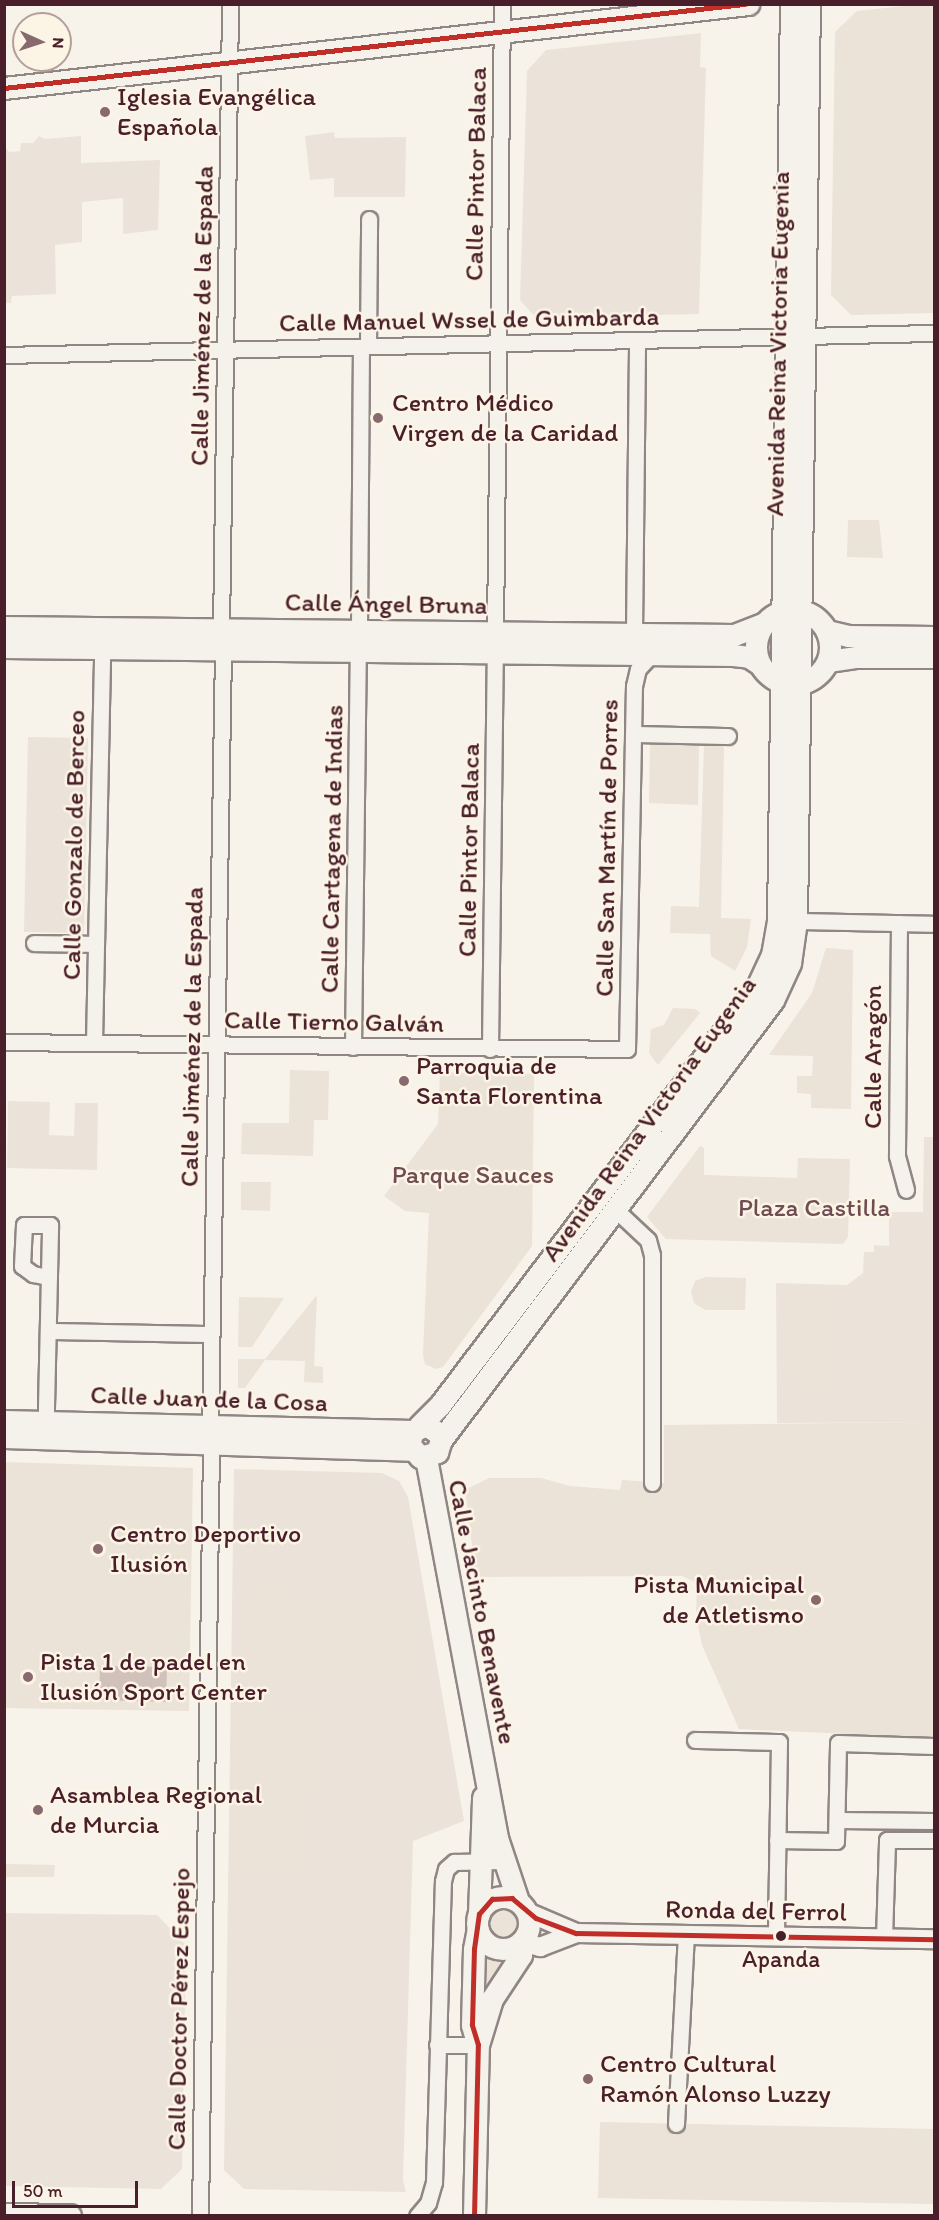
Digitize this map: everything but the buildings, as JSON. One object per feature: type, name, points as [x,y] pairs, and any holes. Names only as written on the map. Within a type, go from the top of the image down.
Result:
[{"type":"main road","points":[[4,88],[748,4]]},
{"type":"main road","name":"Avenida Reina Victoria Eugenia","points":[[791,4],[795,337]]},
{"type":"main road","name":"Avenida Reina Victoria Eugenia","points":[[790,683],[778,920],[766,971],[440,1405],[417,1441],[437,1452],[441,1440],[617,1211],[772,1000],[790,963],[796,921],[790,683],[782,615],[809,4]]},
{"type":"main road","points":[[782,615],[814,616],[827,631],[848,636],[934,637]]},
{"type":"main road","name":"Avenida Reina Victoria Eugenia","points":[[760,665],[756,644],[782,615]]},
{"type":"main road","name":"Calle Ángel Bruna","points":[[4,627],[222,639],[358,651],[634,634],[734,635],[782,615]]},
{"type":"main road","name":"Calle Ángel Bruna","points":[[4,647],[102,648],[359,630],[652,654],[744,656],[760,665]]},
{"type":"main road","points":[[760,665],[790,683],[817,676],[828,661],[827,631]]},
{"type":"main road","points":[[828,661],[857,657],[934,657]]},
{"type":"main road","points":[[386,1432],[440,1405]]},
{"type":"main road","name":"Calle Juan de la Cosa","points":[[4,1420],[211,1435],[417,1441]]},
{"type":"main road","name":"Calle Juan de la Cosa","points":[[4,1437],[386,1432],[417,1441]]},
{"type":"main road","name":"Calle Jacinto Benavente","points":[[417,1441],[502,1861],[523,1906]]},
{"type":"main road","name":"Calle Jacinto Benavente","points":[[478,2045],[472,2025],[474,1949],[478,1922],[479,1862],[485,1775]]},
{"type":"main road","points":[[505,1896],[523,1906],[529,1928],[521,1942],[509,1948],[496,1948],[485,1941],[478,1922],[492,1899],[505,1896]]},
{"type":"main road","name":"Calle Jacinto Benavente","points":[[474,2216],[478,2045],[495,1992],[518,1963],[521,1942]]},
{"type":"main road","points":[[4,2215],[70,2216]]},
{"type":"street","name":"Calle Jiménez de la Espada","points":[[211,1435],[230,4]]},
{"type":"street","name":"Calle Pintor Balaca","points":[[490,1049],[502,4]]},
{"type":"street","points":[[359,630],[369,219]]},
{"type":"street","name":"Calle Manuel Wssel de Guimbarda","points":[[4,355],[934,333]]},
{"type":"street","points":[[634,634],[638,340]]},
{"type":"street","name":"Calle Gonzalo de Berceo","points":[[94,1042],[102,648]]},
{"type":"street","name":"Calle Cartagena de Indias","points":[[353,1047],[358,651]]},
{"type":"street","name":"Calle San Martín de Porres","points":[[627,1049],[635,677],[652,654]]},
{"type":"street","points":[[633,734],[728,736]]},
{"type":"street","points":[[796,921],[934,924]]},
{"type":"street","name":"Calle Aragón","points":[[899,923],[897,1156],[906,1190]]},
{"type":"street","points":[[34,943],[96,944]]},
{"type":"street","name":"Calle Tierno Galván","points":[[4,1042],[627,1049]]},
{"type":"street","points":[[617,1211],[648,1239],[652,1255],[651,1483]]},
{"type":"street","points":[[46,1422],[49,1277]]},
{"type":"street","points":[[48,1331],[211,1334]]},
{"type":"street","name":"Calle Doctor Pérez Espejo","points":[[200,2216],[211,1435]]},
{"type":"street","points":[[695,1740],[779,1742],[776,1936]]},
{"type":"street","points":[[777,1840],[836,1840],[838,1743],[934,1746]]},
{"type":"street","points":[[837,1820],[934,1821]]},
{"type":"street","points":[[884,1938],[887,1840],[934,1840]]},
{"type":"street","points":[[417,2216],[428,2203],[434,2182],[436,2045],[443,1881],[446,1869],[454,1862],[502,1861]]},
{"type":"street","name":"Ronda del Ferrol","points":[[523,1906],[576,1933]]},
{"type":"street","name":"Ronda del Ferrol","points":[[521,1942],[540,1947],[576,1933],[934,1939]]},
{"type":"street","points":[[676,2124],[686,1935]]},
{"type":"street","points":[[436,2045],[478,2045]]},
{"type":"shaded area","points":[[701,33],[700,67],[706,68],[699,314],[536,318],[520,300],[527,71],[546,50]]},
{"type":"shaded area","points":[[334,132],[335,138],[406,137],[405,197],[334,197],[334,178],[310,180],[305,136]]},
{"type":"shaded area","points":[[39,136],[45,139],[81,136],[81,163],[160,160],[158,230],[123,234],[123,198],[82,202],[82,242],[55,245],[56,294],[12,296],[11,303],[5,303],[5,147],[9,152],[20,151],[21,143],[33,143]]},
{"type":"shaded area","points":[[28,737],[88,738],[84,933],[24,932]]},
{"type":"shaded area","points":[[8,1101],[50,1102],[49,1135],[74,1136],[75,1103],[98,1103],[97,1170],[7,1168]]},
{"type":"shaded area","points":[[924,1137],[934,1137],[934,1422],[777,1423],[776,1283],[847,1285],[863,1273],[864,1252],[874,1252],[874,1245],[889,1246],[889,1212],[923,1212]]},
{"type":"shaded area","points":[[234,1469],[382,1473],[399,1481],[408,1497],[464,1821],[413,1841],[403,2180],[406,2192],[244,2189],[224,2170]]},
{"type":"shaded area","points":[[100,1666],[167,1667],[166,1702],[99,1700]]},
{"type":"shaded area","points":[[5,1913],[157,1915],[186,1945],[182,2169],[161,2189],[5,2186]]},
{"type":"green space","points":[[934,5],[934,313],[851,315],[831,295],[835,32],[857,11]]},
{"type":"green space","points":[[848,520],[879,520],[883,558],[847,557]]},
{"type":"green space","points":[[650,744],[699,745],[698,805],[649,803]]},
{"type":"green space","points":[[704,745],[724,745],[721,918],[751,919],[747,947],[735,971],[711,956],[710,934],[670,933],[671,906],[699,907]]},
{"type":"green space","points":[[826,948],[853,950],[851,1109],[811,1108],[811,1094],[797,1093],[797,1076],[812,1076],[813,1056],[769,1055],[812,993]]},
{"type":"green space","points":[[673,1008],[695,1009],[700,1013],[658,1065],[649,1053],[651,1029],[664,1025]]},
{"type":"green space","points":[[290,1070],[329,1071],[328,1120],[314,1120],[313,1156],[241,1154],[242,1123],[289,1123]]},
{"type":"green space","name":"Parque Sauces","points":[[440,1072],[534,1074],[532,1246],[443,1367],[436,1369],[425,1364],[423,1355],[429,1213],[405,1211],[384,1196],[438,1124]]},
{"type":"green space","name":"Plaza Castilla","points":[[700,1146],[704,1148],[704,1175],[797,1178],[798,1158],[850,1159],[848,1237],[843,1244],[666,1239],[647,1217]]},
{"type":"green space","points":[[241,1182],[271,1182],[270,1211],[241,1210]]},
{"type":"green space","points":[[706,1277],[746,1278],[745,1310],[705,1310],[694,1303],[691,1292],[695,1281]]},
{"type":"green space","points":[[789,1292],[836,1292],[836,1389],[789,1389]]},
{"type":"green space","points":[[317,1295],[314,1366],[323,1367],[323,1383],[304,1382],[305,1361],[265,1360],[245,1388],[238,1388],[238,1359],[265,1359]]},
{"type":"green space","points":[[239,1297],[284,1298],[252,1347],[238,1347]]},
{"type":"green space","name":"Pista Municipal de Atletismo","points":[[934,1422],[934,1738],[739,1729],[702,1645],[696,1616],[697,1583],[682,1576],[476,1577],[465,1490],[489,1478],[541,1478],[570,1486],[620,1490],[622,1480],[664,1483],[664,1425]]},
{"type":"green space","name":"Centro Deportivo Ilusión","points":[[5,1462],[193,1468],[189,1711],[5,1708]]},
{"type":"green space","points":[[241,1590],[416,1593],[414,1684],[240,1681]]},
{"type":"green space","points":[[236,1702],[315,1705],[310,1874],[233,1872]]},
{"type":"green space","points":[[5,1864],[55,1865],[54,1877],[5,1877]]},
{"type":"green space","points":[[504,1909],[510,1910],[518,1918],[518,1930],[510,1938],[504,1939],[498,1938],[490,1930],[489,1924],[490,1918],[498,1910]]},
{"type":"green space","points":[[483,1951],[517,1953],[483,2004]]},
{"type":"green space","points":[[244,2040],[343,2043],[340,2177],[241,2175]]},
{"type":"green space","points":[[600,2122],[934,2129],[934,2204],[598,2198]]},
{"type":"transit line","points":[[4,88],[744,4]]},
{"type":"transit line","points":[[474,2216],[478,2045],[472,2025],[474,1949],[479,1914],[492,1899],[512,1898],[536,1918],[576,1933],[934,1939]]},
{"type":"place","name":"Iglesia Evangélica Española","points":[[105,112]]},
{"type":"place","name":"Centro Médico Virgen de la Caridad","points":[[378,418]]},
{"type":"place","name":"Parroquia de Santa Florentina","points":[[404,1081]]},
{"type":"place","name":"Centro Deportivo Ilusión","points":[[98,1549]]},
{"type":"place","name":"Pista Municipal de Atletismo","points":[[816,1600]]},
{"type":"place","name":"Pista 1 de padel en Ilusión Sport Center","points":[[28,1677]]},
{"type":"place","name":"Asamblea Regional de Murcia","points":[[38,1810]]},
{"type":"place","name":"Apanda","points":[[781,1936]]},
{"type":"place","name":"Centro Cultural Ramón Alonso Luzzy","points":[[588,2079]]}]
